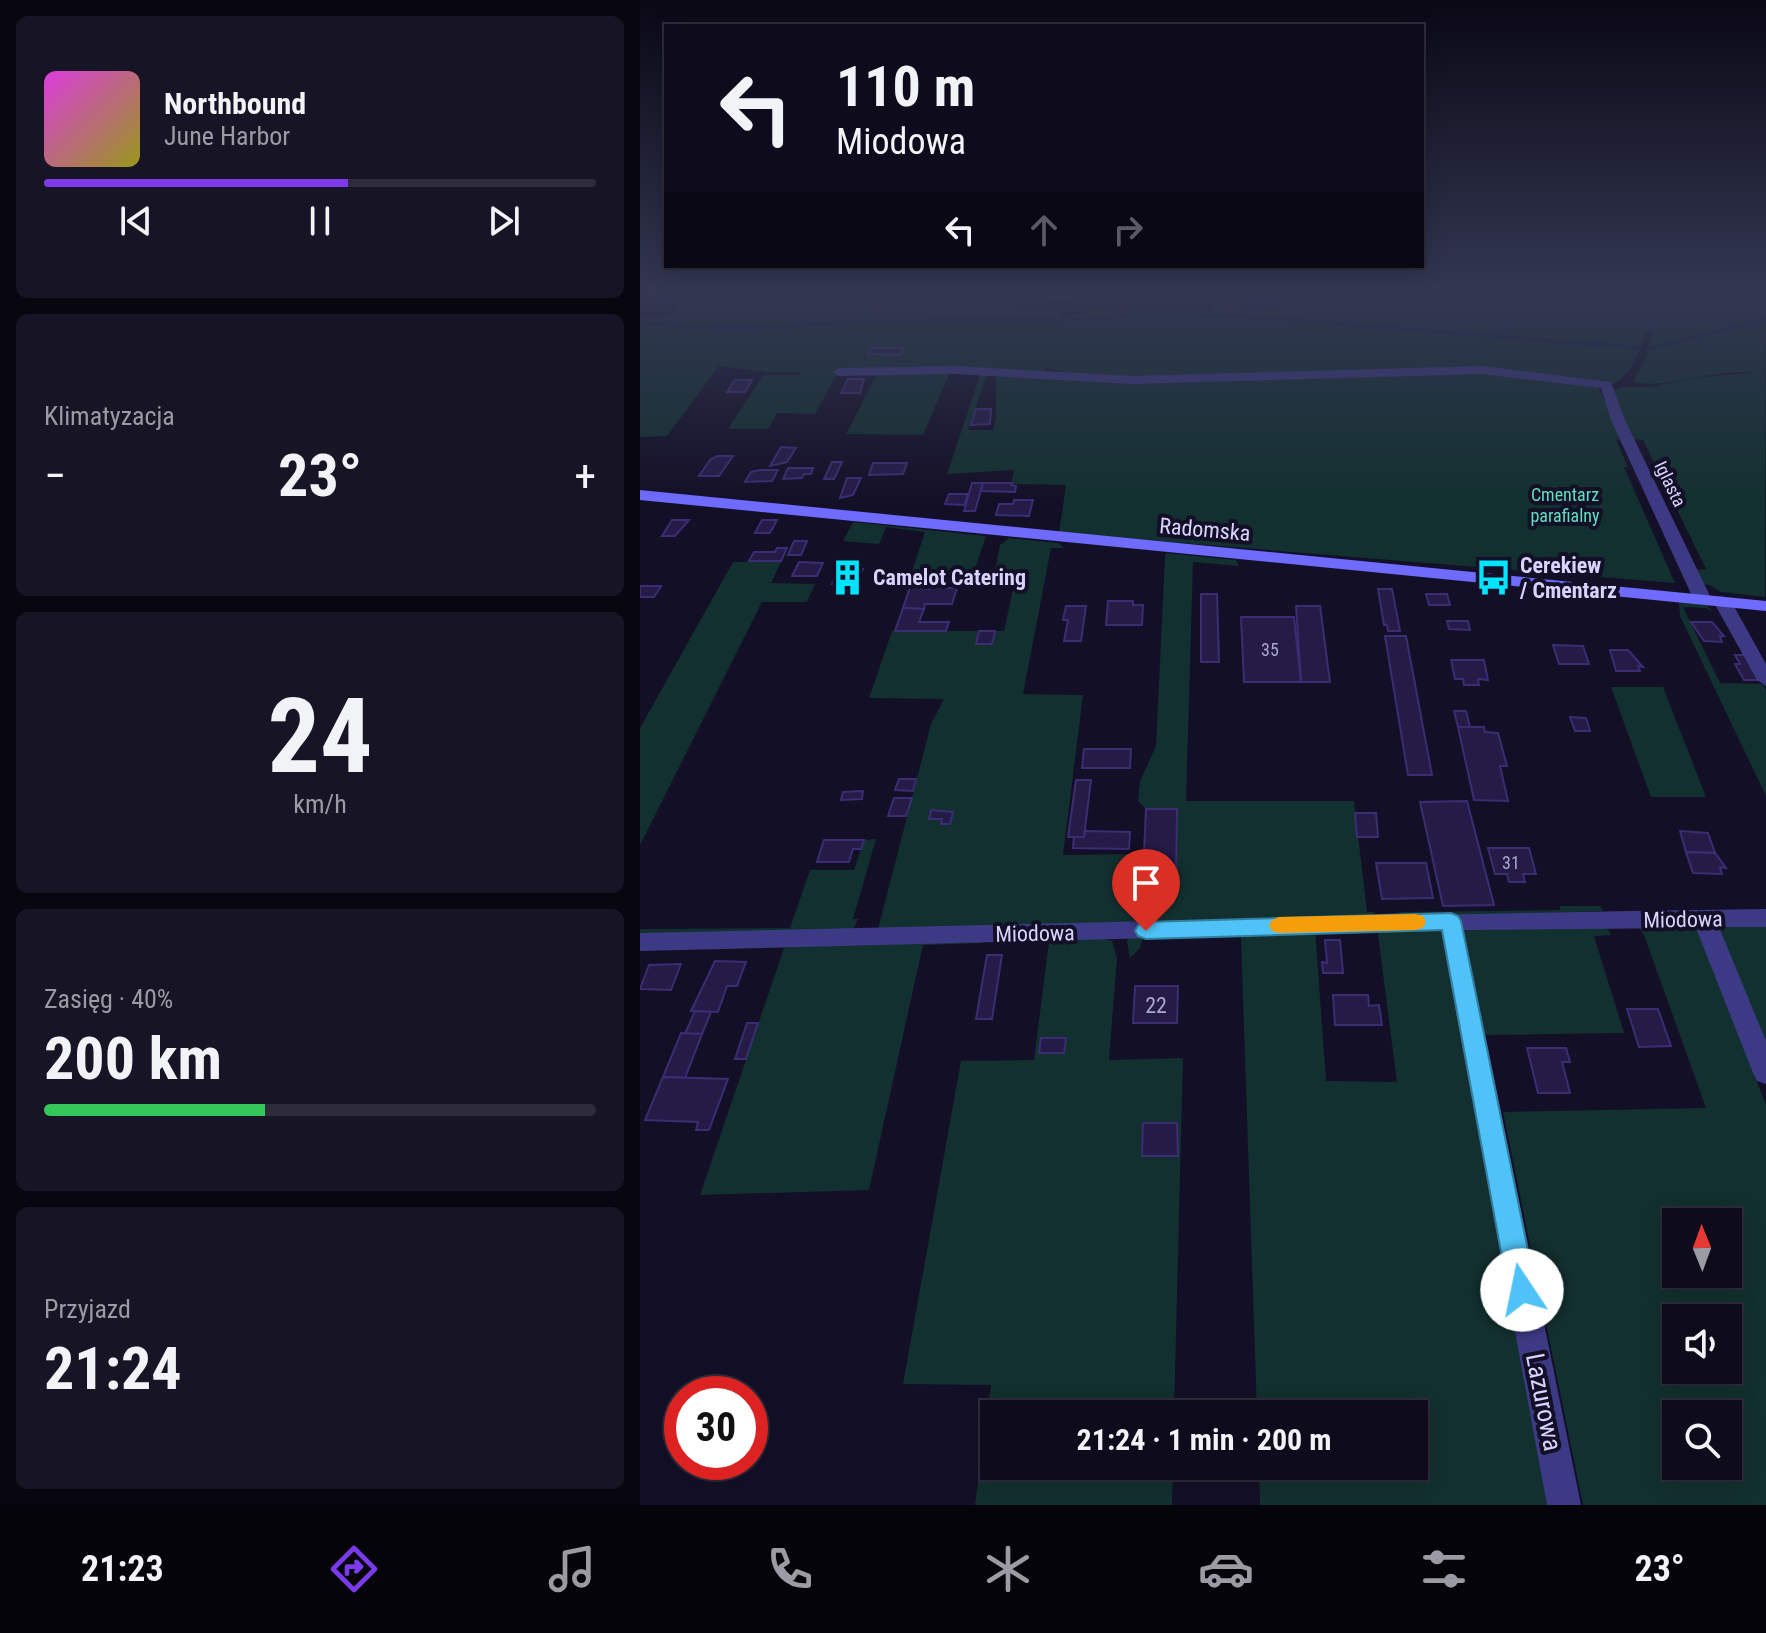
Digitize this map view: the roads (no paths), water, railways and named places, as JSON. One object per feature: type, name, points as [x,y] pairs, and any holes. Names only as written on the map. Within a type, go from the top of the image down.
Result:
[{"type":"street","name":"Iglasta","points":[[839,372],[956,370],[1132,380],[1320,372],[1482,370],[1606,385],[1618,420],[1702,598]]},
{"type":"street","name":"Radomska","points":[[640,495],[1766,606]]},
{"type":"street","points":[[1722,601],[1766,680]]},
{"type":"street","name":"Miodowa","points":[[640,942],[1451,921],[1766,918]]},
{"type":"street","points":[[1704,919],[1766,1073]]},
{"type":"street","name":"Lazurowa","points":[[1451,921],[1564,1505]]},
{"type":"place","name":"Camelot Catering","points":[[847,577]]},
{"type":"place","name":"Cerekiew / Cmentarz","points":[[1494,578]]},
{"type":"park label","name":"Cmentarz parafialny","points":[[1565,505]]}]
